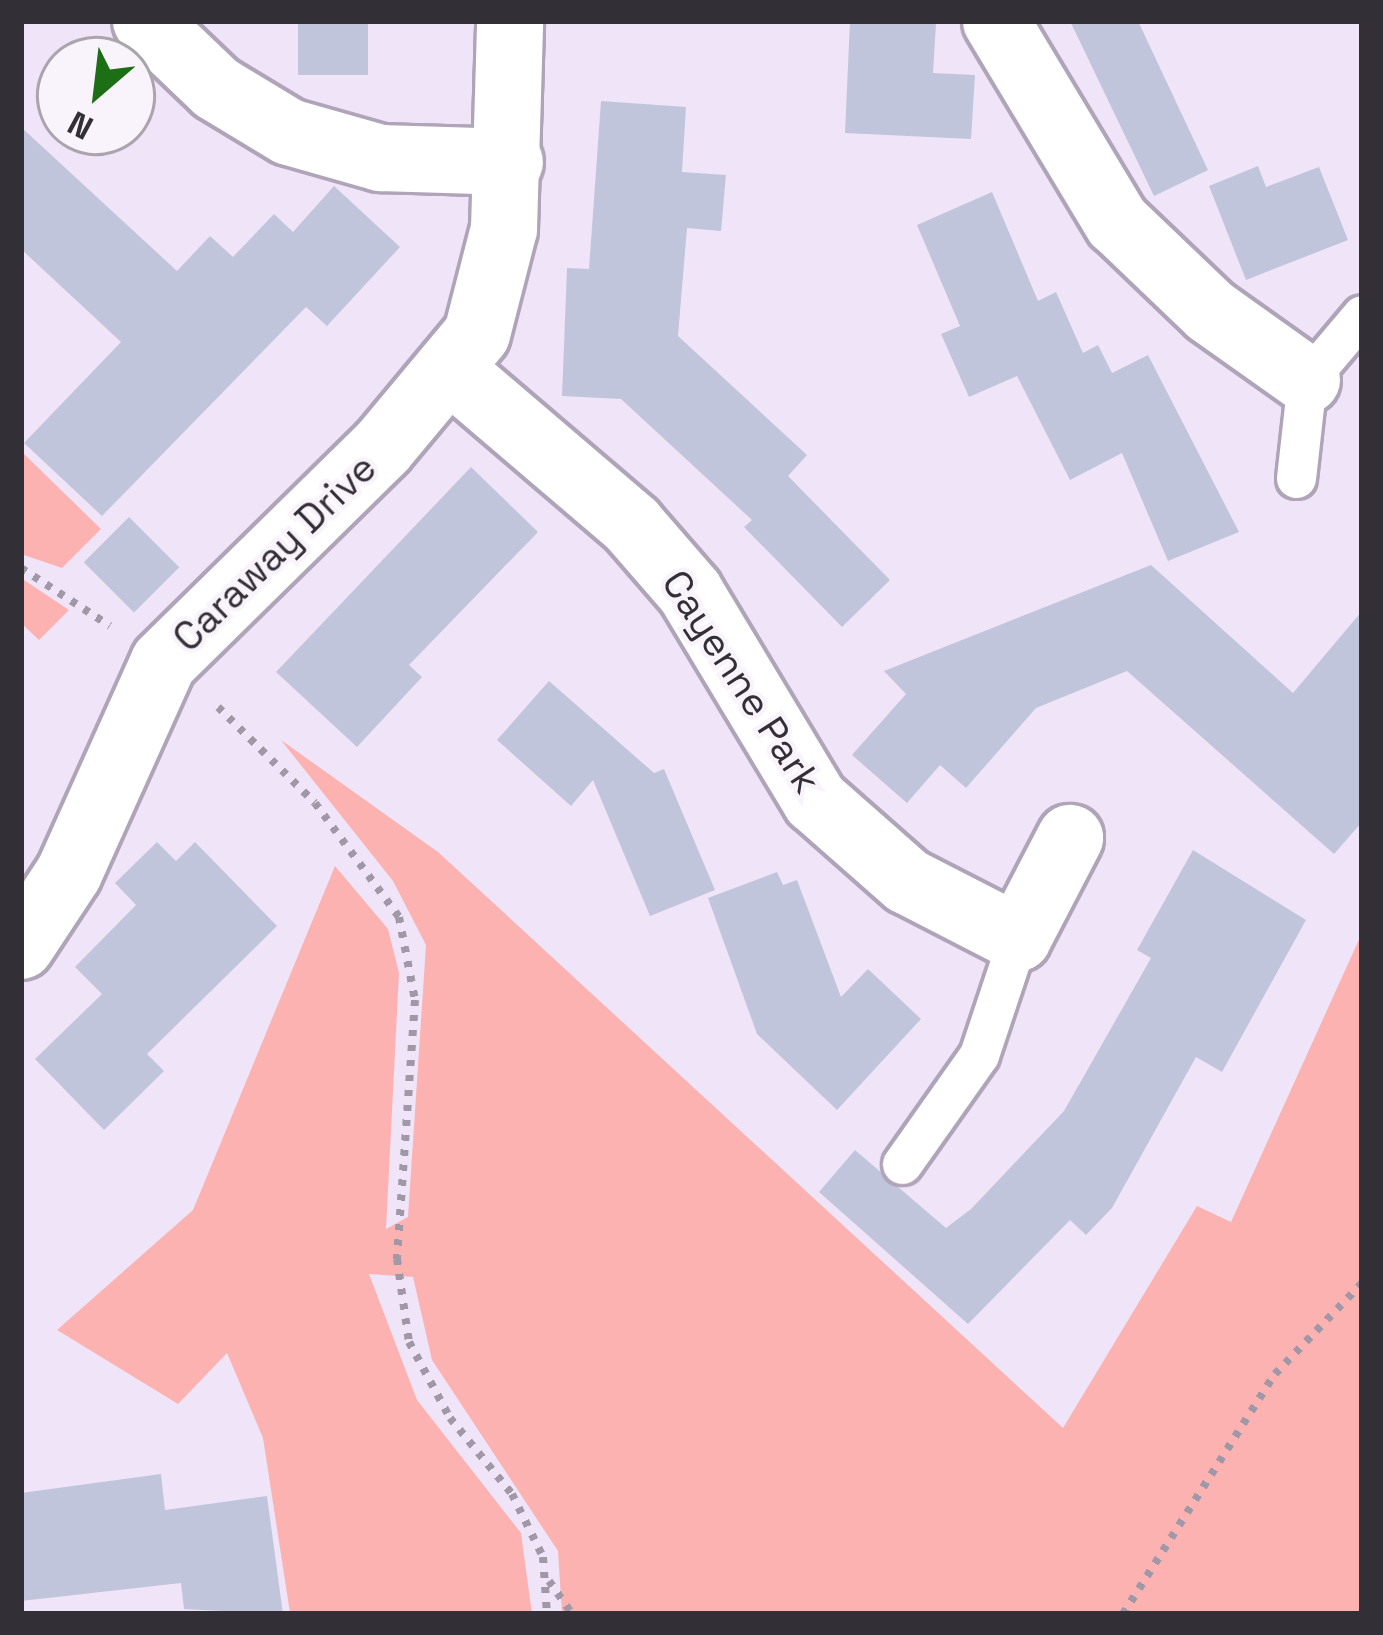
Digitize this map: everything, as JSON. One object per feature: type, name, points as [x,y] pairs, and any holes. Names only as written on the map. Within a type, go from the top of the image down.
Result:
[{"type":"street","points":[[146,21],[216,88],[289,132],[381,158],[511,162]]},
{"type":"street","name":"Caraway Drive","points":[[21,946],[69,873],[140,645],[452,371],[491,292],[511,162],[510,21]]},
{"type":"street","points":[[996,21],[1117,222],[1210,311],[1307,380]]},
{"type":"street","name":"Cayenne Park","points":[[452,371],[632,525],[690,592],[815,800],[907,880],[1018,938]]},
{"type":"street","points":[[1018,938],[1070,838]]},
{"type":"lane","points":[[1296,478],[1307,380],[1362,315]]},
{"type":"lane","points":[[902,1164],[979,1054],[1018,938]]},
{"type":"path","points":[[21,568],[140,645],[315,803],[399,917],[415,1000],[398,1259],[409,1342],[450,1418],[512,1494],[546,1576],[572,1614]]},
{"type":"path","points":[[1123,1614],[1275,1375],[1362,1283]]},
{"type":"path","points":[[546,1576],[547,1614]]},
{"type":"shaded area","points":[[21,451],[101,529],[62,568],[21,554]]},
{"type":"shaded area","points":[[21,578],[69,610],[39,640],[21,623]]},
{"type":"shaded area","points":[[281,740],[438,852],[1063,1428],[1197,1206],[1231,1222],[1362,933],[1362,1614],[562,1614],[558,1551],[432,1360],[413,1277],[369,1274],[417,1400],[521,1533],[532,1614],[290,1613],[263,1438],[227,1353],[178,1404],[57,1330],[193,1210],[335,866],[388,929],[399,973],[386,1229],[408,1217],[426,945],[393,881]]},
{"type":"building","points":[[298,21],[368,21],[368,75],[298,75]]},
{"type":"building","points":[[850,21],[936,23],[933,73],[975,75],[971,139],[845,133]]},
{"type":"building","points":[[1070,21],[1138,21],[1208,170],[1154,196]]},
{"type":"building","points":[[601,101],[686,107],[682,172],[726,175],[721,231],[687,228],[678,336],[807,455],[788,476],[890,580],[842,627],[744,527],[752,520],[621,399],[562,396],[567,268],[589,269]]},
{"type":"building","points":[[21,127],[36,141],[36,156],[52,156],[177,271],[210,236],[233,257],[274,214],[293,232],[334,186],[400,247],[327,326],[306,307],[102,516],[24,443],[121,342],[21,249]]},
{"type":"building","points":[[1258,166],[1266,187],[1319,167],[1348,240],[1246,280],[1209,186]]},
{"type":"building","points":[[992,192],[1038,301],[1056,292],[1083,353],[1098,345],[1112,373],[1148,355],[1239,532],[1168,561],[1122,453],[1070,480],[1017,376],[969,397],[941,334],[960,326],[917,225]]},
{"type":"building","points":[[471,467],[538,532],[409,665],[422,677],[357,747],[276,672]]},
{"type":"building","points":[[129,517],[179,567],[134,612],[84,562]]},
{"type":"building","points":[[1151,565],[1293,693],[1362,611],[1362,822],[1334,854],[1127,671],[1036,708],[966,788],[940,765],[907,803],[852,755],[906,694],[884,671]]},
{"type":"building","points":[[549,681],[654,773],[664,769],[715,890],[650,916],[593,780],[571,806],[497,740]]},
{"type":"building","points":[[157,842],[176,861],[195,842],[277,926],[147,1054],[164,1071],[104,1130],[35,1059],[102,994],[75,967],[136,905],[115,883]]},
{"type":"building","points":[[1193,850],[1306,920],[1222,1072],[1196,1057],[1112,1208],[1086,1235],[1070,1220],[968,1324],[819,1192],[855,1150],[946,1228],[971,1209],[1064,1111],[1151,958],[1137,950]]},
{"type":"building","points":[[777,872],[783,885],[797,880],[841,997],[868,969],[921,1019],[837,1110],[757,1034],[708,898]]},
{"type":"building","points":[[161,1474],[165,1510],[267,1496],[283,1614],[184,1609],[181,1583],[21,1601],[21,1493]]}]
